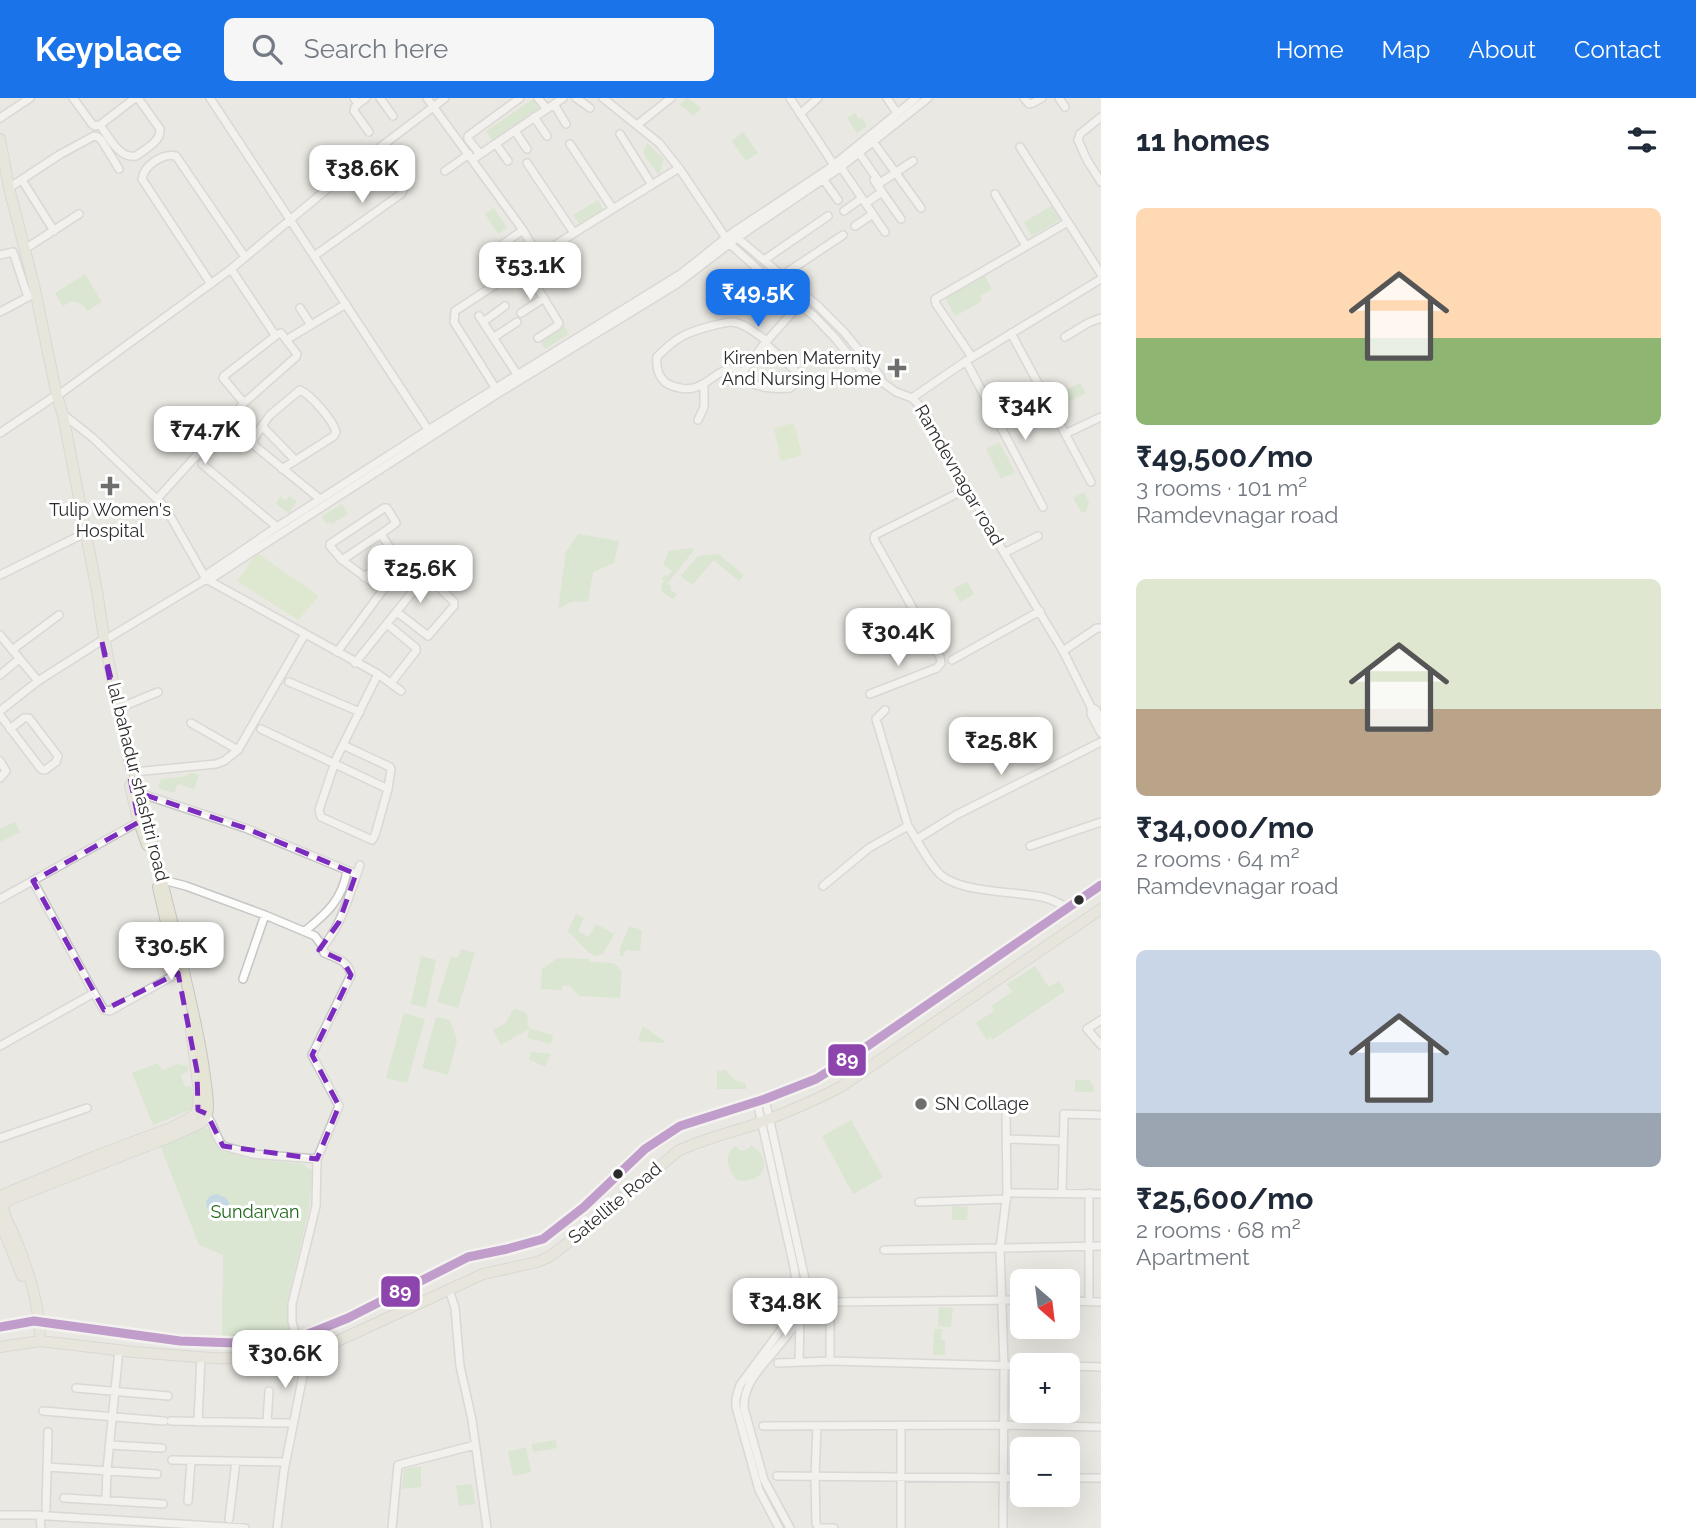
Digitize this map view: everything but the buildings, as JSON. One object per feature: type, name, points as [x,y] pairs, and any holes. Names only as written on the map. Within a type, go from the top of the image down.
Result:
[{"type":"main road","name":"lal bahadur shashtri road","points":[[0,139],[55,397],[63,415],[97,591],[103,640],[139,793],[142,820],[163,880],[201,1051],[208,1099],[202,1112]]},
{"type":"main road","points":[[0,168],[32,295]]},
{"type":"main road","points":[[37,1341],[33,1290],[1,1201],[170,1137],[201,1123],[202,1112],[190,1027],[107,680],[103,640],[55,397]]},
{"type":"main road","name":"Satellite Road","points":[[0,1327],[37,1322],[180,1341],[265,1344],[296,1339],[348,1318],[468,1257],[542,1239],[584,1207],[645,1149],[680,1126],[816,1079],[1101,885]]},
{"type":"main road","name":"Satellite Road","points":[[0,1348],[37,1341],[201,1357],[271,1359],[302,1355],[330,1345],[483,1274],[548,1257],[581,1233],[678,1151],[819,1099],[842,1086],[1101,909]]},
{"type":"main road","points":[[0,1221],[37,1322]]},
{"type":"street","points":[[0,118],[30,98]]},
{"type":"street","points":[[74,98],[94,126],[100,125],[136,98],[161,134],[136,156],[128,157],[122,155],[100,125]]},
{"type":"street","points":[[210,98],[430,433]]},
{"type":"street","points":[[366,98],[356,101],[354,111],[369,132]]},
{"type":"street","points":[[380,98],[393,116]]},
{"type":"street","points":[[427,98],[523,230],[538,256]]},
{"type":"street","points":[[0,433],[55,397],[231,270],[379,148],[445,98]]},
{"type":"street","points":[[480,154],[468,136],[520,98]]},
{"type":"street","points":[[538,98],[550,106],[566,124]]},
{"type":"street","points":[[445,171],[471,156],[480,154],[563,98]]},
{"type":"street","points":[[576,98],[590,108]]},
{"type":"street","points":[[603,98],[659,143],[721,229],[731,238]]},
{"type":"street","points":[[637,125],[671,98]]},
{"type":"street","points":[[790,98],[885,232]]},
{"type":"street","points":[[800,114],[818,98]]},
{"type":"street","points":[[887,98],[897,113]]},
{"type":"street","points":[[207,578],[209,573],[320,499],[677,284],[731,238],[823,179],[837,164],[858,154],[897,113],[916,98]]},
{"type":"street","points":[[497,391],[517,374],[682,273],[929,98]]},
{"type":"street","points":[[1024,98],[1029,104],[1042,98]]},
{"type":"street","points":[[1059,98],[1065,107]]},
{"type":"street","points":[[534,117],[547,136]]},
{"type":"street","points":[[1101,117],[1080,134],[1078,140],[1101,183]]},
{"type":"street","points":[[515,131],[527,149]]},
{"type":"street","points":[[620,134],[652,185]]},
{"type":"street","points":[[9,188],[94,136],[102,141],[119,169]]},
{"type":"street","points":[[871,139],[920,208]]},
{"type":"street","points":[[496,144],[508,161]]},
{"type":"street","points":[[570,144],[613,208]]},
{"type":"street","points":[[1020,147],[1101,277]]},
{"type":"street","points":[[314,256],[401,194],[403,182],[379,148]]},
{"type":"street","points":[[858,154],[880,183],[913,161]]},
{"type":"street","points":[[858,154],[901,219]]},
{"type":"street","points":[[211,284],[142,179],[142,173],[147,167],[166,155],[176,156],[245,257]]},
{"type":"street","points":[[527,163],[574,233]]},
{"type":"street","points":[[497,391],[454,322],[455,311],[679,168]]},
{"type":"street","points":[[823,179],[838,201]]},
{"type":"street","points":[[22,180],[54,230]]},
{"type":"street","points":[[844,211],[882,192]]},
{"type":"street","points":[[995,194],[1026,246]]},
{"type":"street","points":[[25,249],[79,214]]},
{"type":"street","points":[[855,226],[873,214]]},
{"type":"street","points":[[764,260],[828,216]]},
{"type":"street","points":[[1044,508],[969,358],[935,299],[1068,222]]},
{"type":"street","points":[[502,244],[523,230]]},
{"type":"street","points":[[783,275],[843,235]]},
{"type":"street","name":"Ramdevnagar road","points":[[731,238],[764,260],[818,306],[844,332],[882,382]]},
{"type":"street","name":"Ramdevnagar road","points":[[731,238],[799,305],[813,315],[866,377],[912,398],[927,416],[1063,651],[1101,733]]},
{"type":"street","points":[[0,255],[13,252],[32,295],[0,311]]},
{"type":"street","points":[[524,266],[559,323],[538,338]]},
{"type":"street","points":[[231,270],[273,332]]},
{"type":"street","name":"Ramdevnagar road","points":[[912,398],[969,358],[1101,277]]},
{"type":"street","points":[[521,313],[544,298]]},
{"type":"street","points":[[291,337],[346,304]]},
{"type":"street","points":[[743,373],[799,305]]},
{"type":"street","points":[[505,306],[481,319],[517,374]]},
{"type":"street","points":[[300,308],[311,325]]},
{"type":"street","points":[[1065,337],[1101,318]]},
{"type":"street","points":[[493,338],[517,322]]},
{"type":"street","points":[[800,375],[790,388],[781,389],[751,383],[743,373],[735,369],[717,374],[699,387],[687,390],[663,381],[658,372],[657,358],[680,336],[733,322],[745,326],[766,342],[800,375],[824,381]]},
{"type":"street","points":[[157,499],[244,403],[296,357],[297,354],[281,333],[223,378],[244,403]]},
{"type":"street","points":[[1010,333],[1091,482]]},
{"type":"street","points":[[698,420],[704,407],[704,384]]},
{"type":"street","points":[[282,469],[334,436],[336,432],[307,394],[300,390],[270,415],[253,440],[254,444],[282,469],[320,499]]},
{"type":"street","points":[[63,415],[93,438],[165,507],[207,578],[378,674],[401,691]]},
{"type":"street","points":[[1065,434],[1101,417]]},
{"type":"street","points":[[261,426],[295,460]]},
{"type":"street","points":[[10,729],[24,718],[29,718],[58,756],[56,762],[45,770],[41,769],[10,729],[0,713],[38,681],[207,578],[212,578],[430,433]]},
{"type":"street","points":[[202,464],[277,527]]},
{"type":"street","points":[[870,694],[941,663],[940,656],[876,543],[875,535],[968,488]]},
{"type":"street","points":[[342,560],[396,523],[387,508],[330,544],[342,560],[383,590]]},
{"type":"street","points":[[337,652],[400,568],[381,534]]},
{"type":"street","points":[[0,575],[81,535]]},
{"type":"street","name":"Ramdevnagar road","points":[[1004,553],[1038,536]]},
{"type":"street","points":[[364,577],[395,556]]},
{"type":"street","points":[[355,663],[423,579],[428,577],[454,602],[454,606],[428,636],[397,612]]},
{"type":"street","points":[[952,660],[1040,611]]},
{"type":"street","points":[[12,650],[59,615]]},
{"type":"street","points":[[387,624],[415,645],[416,651],[391,683]]},
{"type":"street","points":[[1063,651],[1101,628]]},
{"type":"street","points":[[134,772],[216,765],[231,757],[238,750],[305,634]]},
{"type":"street","points":[[2,640],[38,681]]},
{"type":"street","points":[[0,675],[19,659]]},
{"type":"street","points":[[343,745],[391,769],[375,835],[370,840],[321,817],[319,810],[336,759],[378,674]]},
{"type":"street","points":[[289,682],[360,712]]},
{"type":"street","points":[[119,708],[158,692]]},
{"type":"street","name":"Ramdevnagar road","points":[[1091,707],[1096,710],[1101,720]]},
{"type":"street","points":[[886,710],[876,719],[908,826],[939,874],[949,881],[969,887],[1042,897],[1067,908]]},
{"type":"street","points":[[191,723],[238,750]]},
{"type":"street","points":[[261,729],[388,789]]},
{"type":"street","points":[[916,839],[956,815],[1101,742]]},
{"type":"street","points":[[0,761],[6,771],[0,778]]},
{"type":"street","points":[[139,793],[244,828],[356,874]]},
{"type":"street","points":[[0,899],[142,820]]},
{"type":"street","points":[[1030,846],[1101,822]]},
{"type":"street","points":[[823,886],[869,848],[908,826]]},
{"type":"street","points":[[323,947],[339,922],[359,865]]},
{"type":"street","points":[[305,931],[336,901],[342,891],[347,871]]},
{"type":"street","points":[[163,880],[305,931],[315,936],[324,953],[343,961],[351,969],[351,975],[312,1055],[339,1106],[317,1159],[316,1206],[292,1304],[296,1339]]},
{"type":"street","points":[[33,881],[104,1010],[110,1012],[177,973]]},
{"type":"street","points":[[243,979],[265,915]]},
{"type":"street","points":[[0,1046],[93,992]]},
{"type":"street","points":[[1101,1020],[1087,1029],[1101,1045]]},
{"type":"street","points":[[761,1100],[805,1279],[806,1294],[790,1333],[738,1389],[736,1398],[738,1418],[759,1490],[779,1528]]},
{"type":"street","points":[[0,1138],[87,1108]]},
{"type":"street","points":[[202,1112],[213,1124],[223,1146],[252,1154],[317,1159]]},
{"type":"street","points":[[1003,1528],[1004,1365],[1000,1248],[1007,1196],[1006,1112]]},
{"type":"street","points":[[1062,1193],[1064,1114],[1101,1115]]},
{"type":"street","points":[[1007,1139],[1063,1141]]},
{"type":"street","points":[[919,1202],[1062,1193],[1101,1194]]},
{"type":"street","points":[[1088,1302],[1089,1193]]},
{"type":"street","points":[[884,1250],[1101,1246]]},
{"type":"street","points":[[449,1289],[456,1308],[460,1366],[472,1420],[487,1528]]},
{"type":"street","points":[[830,1361],[830,1306],[834,1302],[1010,1300]]},
{"type":"street","points":[[1080,1302],[1101,1302]]},
{"type":"street","points":[[797,1312],[799,1362]]},
{"type":"street","points":[[106,1500],[119,1350]]},
{"type":"street","points":[[277,1528],[285,1462],[305,1365],[302,1355]]},
{"type":"street","points":[[198,1422],[201,1357]]},
{"type":"street","points":[[778,1363],[830,1361],[1010,1365]]},
{"type":"street","points":[[1080,1366],[1101,1367]]},
{"type":"street","points":[[746,1382],[744,1408],[757,1459],[764,1480],[790,1528]]},
{"type":"street","points":[[76,1388],[167,1396]]},
{"type":"street","points":[[267,1423],[269,1391]]},
{"type":"street","points":[[43,1411],[167,1421],[288,1423]]},
{"type":"street","points":[[901,1425],[901,1528]]},
{"type":"street","points":[[762,1426],[1101,1427]]},
{"type":"street","points":[[817,1426],[816,1524],[819,1528],[834,1528]]},
{"type":"street","points":[[41,1528],[48,1432]]},
{"type":"street","points":[[109,1445],[162,1448]]},
{"type":"street","points":[[392,1528],[398,1465],[475,1445]]},
{"type":"street","points":[[172,1460],[285,1462]]},
{"type":"street","points":[[188,1501],[191,1461]]},
{"type":"street","points":[[229,1519],[236,1461]]},
{"type":"street","points":[[47,1467],[157,1474]]},
{"type":"street","points":[[777,1476],[1010,1478]]},
{"type":"street","points":[[1080,1478],[1101,1478]]},
{"type":"street","points":[[64,1499],[163,1504]]},
{"type":"street","points":[[0,1515],[43,1512],[245,1528]]},
{"type":"highlighted area","points":[[102,642],[139,793],[245,828],[356,874],[339,922],[319,950],[343,961],[351,975],[312,1055],[339,1106],[317,1159],[223,1146],[207,1114],[198,1110],[197,1071],[178,973],[104,1010],[33,881],[139,822]]},
{"type":"green space","points":[[686,98],[701,108],[694,116],[680,105]]},
{"type":"green space","points":[[533,99],[540,110],[493,142],[486,131]]},
{"type":"green space","points":[[855,113],[859,119],[862,117],[867,126],[857,133],[847,118]]},
{"type":"green space","points":[[743,132],[758,153],[746,161],[732,141]]},
{"type":"green space","points":[[647,143],[664,159],[659,175],[643,153]]},
{"type":"green space","points":[[598,200],[603,209],[579,224],[573,215]]},
{"type":"green space","points":[[1053,205],[1061,219],[1032,236],[1024,222]]},
{"type":"green space","points":[[494,208],[507,228],[498,234],[485,214]]},
{"type":"green space","points":[[85,274],[102,302],[87,311],[83,305],[72,301],[63,306],[55,293]]},
{"type":"green space","points":[[985,276],[992,289],[980,296],[982,301],[955,316],[945,298]]},
{"type":"green space","points":[[564,326],[569,334],[545,349],[540,341]]},
{"type":"green space","points":[[1080,383],[1086,393],[1062,405],[1056,395]]},
{"type":"green space","points":[[794,423],[802,455],[781,461],[774,428]]},
{"type":"green space","points":[[999,442],[1015,472],[1001,479],[986,449]]},
{"type":"green space","points":[[1084,492],[1089,502],[1086,512],[1081,512],[1073,498]]},
{"type":"green space","points":[[289,496],[297,501],[289,513],[276,504],[280,497],[286,500]]},
{"type":"green space","points":[[342,504],[348,514],[326,524],[322,516]]},
{"type":"green space","points":[[578,534],[619,541],[614,563],[593,572],[588,601],[571,602],[558,609],[566,552]]},
{"type":"green space","points":[[691,548],[694,550],[668,583],[670,590],[677,594],[673,599],[661,591],[664,581],[662,579],[672,571],[663,564],[669,551]]},
{"type":"green space","points":[[257,553],[319,596],[298,620],[237,581]]},
{"type":"green space","points":[[718,554],[744,575],[739,581],[714,560],[692,585],[681,576],[698,556]]},
{"type":"green space","points":[[967,582],[974,594],[960,602],[953,589]]},
{"type":"green space","points":[[192,773],[199,775],[194,789],[178,784],[174,793],[158,788],[161,779]]},
{"type":"green space","points":[[15,822],[20,832],[0,842],[0,829]]},
{"type":"green space","points":[[576,914],[584,918],[578,931],[589,937],[596,924],[614,934],[603,954],[596,956],[588,952],[568,931]]},
{"type":"green space","points":[[629,927],[642,931],[640,951],[626,950],[623,956],[620,956],[620,948]]},
{"type":"green space","points":[[461,949],[475,953],[458,1008],[437,1002],[451,957],[458,958]]},
{"type":"green space","points":[[421,956],[436,960],[426,1008],[411,1004]]},
{"type":"green space","points":[[558,958],[614,963],[622,971],[620,998],[579,996],[570,986],[563,985],[562,990],[541,989],[542,969]]},
{"type":"green space","points":[[1035,966],[1049,987],[1059,981],[1065,991],[992,1040],[991,1037],[987,1040],[976,1023],[994,1011],[991,1006],[1012,992],[1007,984]]},
{"type":"green space","points":[[516,1009],[525,1012],[530,1029],[553,1035],[551,1044],[528,1038],[529,1029],[501,1045],[493,1030],[506,1023]]},
{"type":"green space","points":[[404,1013],[425,1019],[407,1083],[386,1078]]},
{"type":"green space","points":[[436,1017],[450,1020],[457,1040],[448,1075],[422,1068]]},
{"type":"green space","points":[[643,1026],[664,1041],[663,1043],[638,1041]]},
{"type":"green space","points":[[531,1052],[551,1054],[545,1067],[529,1059]]},
{"type":"green space","points":[[158,1063],[162,1071],[177,1064],[188,1066],[188,1071],[181,1075],[185,1087],[191,1086],[195,1108],[153,1125],[132,1073]]},
{"type":"green space","points":[[726,1070],[734,1079],[746,1084],[746,1089],[717,1089],[717,1071]]},
{"type":"green space","points":[[1075,1080],[1091,1080],[1094,1092],[1075,1092]]},
{"type":"green space","points":[[851,1120],[883,1177],[853,1194],[822,1136]]},
{"type":"green space","name":"Sundarvan","points":[[204,1128],[213,1131],[221,1151],[252,1159],[302,1164],[313,1171],[309,1209],[287,1302],[290,1337],[222,1339],[223,1255],[199,1245],[160,1145]]},
{"type":"green space","points":[[750,1145],[763,1157],[763,1170],[754,1179],[737,1180],[729,1167],[729,1154],[736,1146],[740,1151],[750,1148]]},
{"type":"green space","points":[[952,1206],[968,1207],[967,1220],[952,1220]]},
{"type":"green space","points":[[939,1307],[953,1308],[951,1327],[938,1326]]},
{"type":"green space","points":[[934,1329],[942,1329],[941,1340],[945,1340],[945,1355],[933,1355]]},
{"type":"green space","points":[[556,1440],[557,1448],[533,1452],[532,1444]]},
{"type":"green space","points":[[526,1448],[531,1472],[513,1476],[508,1451]]},
{"type":"green space","points":[[421,1466],[421,1487],[402,1489],[404,1469]]},
{"type":"green space","points":[[472,1484],[475,1504],[459,1506],[456,1486]]},
{"type":"water","points":[[216,1194],[226,1199],[230,1208],[217,1216],[211,1215],[206,1201]]},
{"type":"transit line","name":"89","points":[[0,1327],[34,1321],[180,1341],[265,1344],[296,1339],[348,1318],[468,1257],[543,1239],[584,1207],[645,1149],[680,1126],[765,1099],[816,1079],[1101,885]]},
{"type":"place","name":"Kirenben Maternity And Nursing Home","points":[[897,368]]},
{"type":"place","name":"Tulip Women's Hospital","points":[[110,486]]},
{"type":"place","name":"SN Collage","points":[[921,1104]]}]
